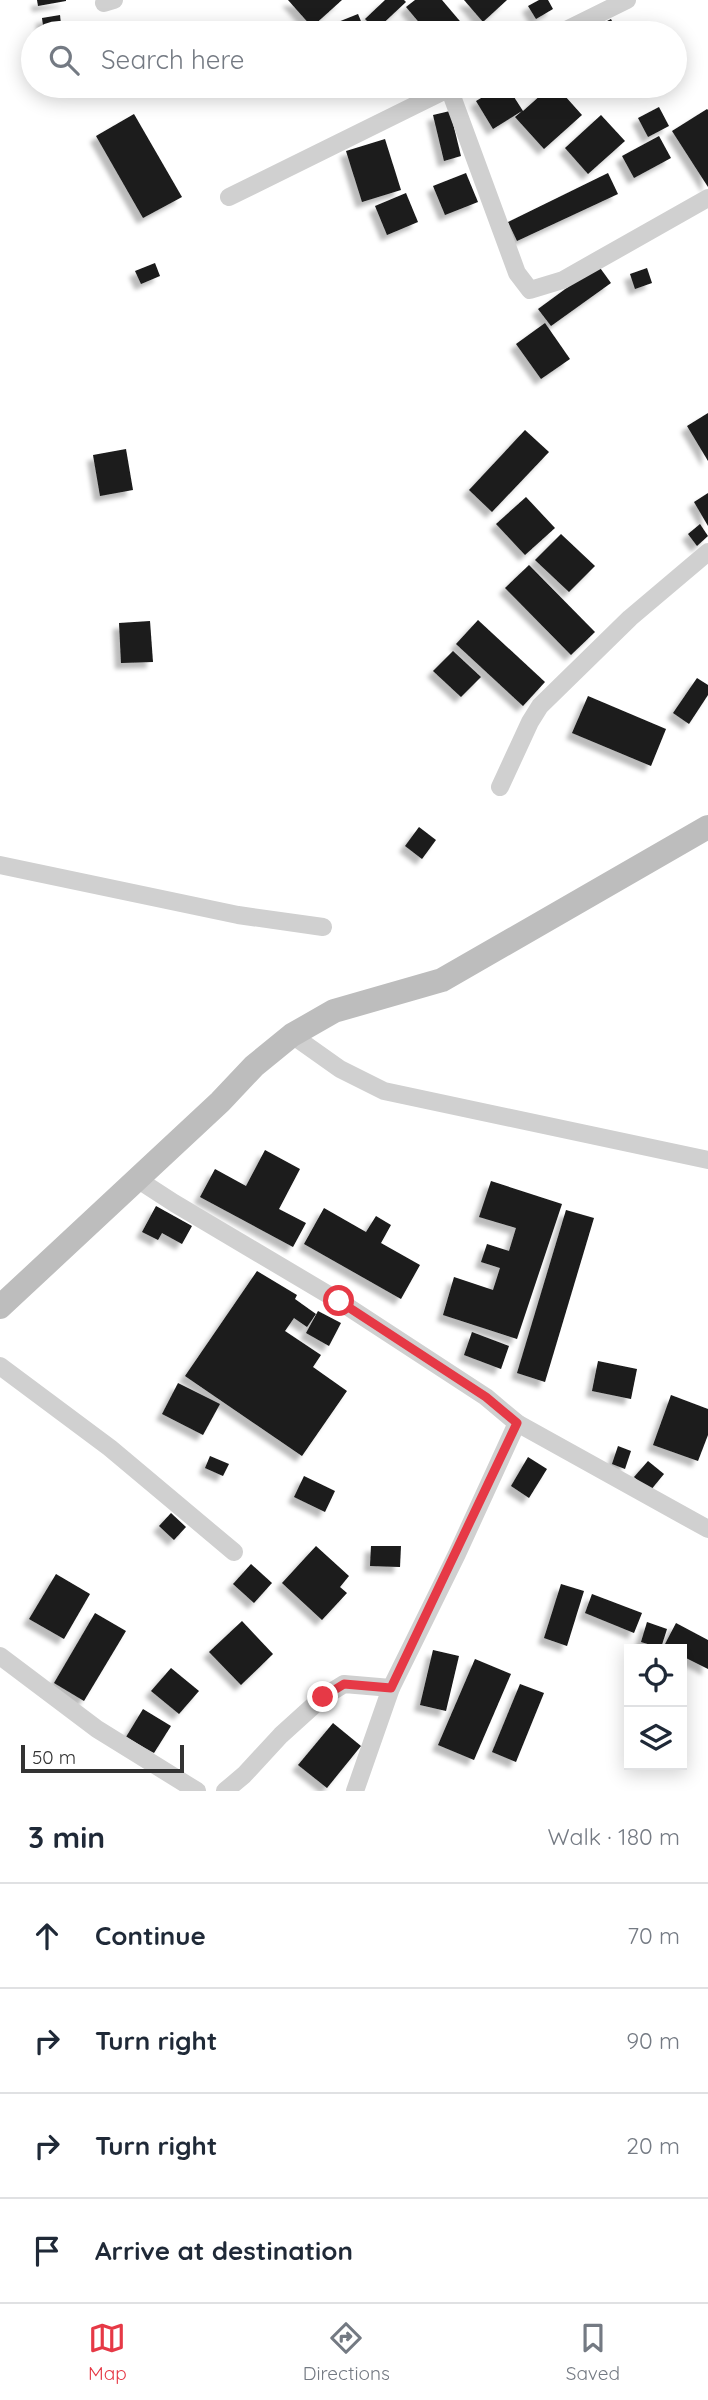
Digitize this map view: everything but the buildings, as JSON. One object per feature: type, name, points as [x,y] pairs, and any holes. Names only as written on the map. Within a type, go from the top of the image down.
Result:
[{"type":"street","points":[[584,21],[627,0]]},
{"type":"street","points":[[229,197],[429,98]]},
{"type":"street","points":[[455,98],[517,273],[530,290],[563,280],[708,198]]},
{"type":"street","points":[[500,787],[540,706],[630,618],[708,552]]},
{"type":"street","points":[[0,1307],[220,1102],[254,1066],[292,1035],[334,1011],[442,980],[707,828]]},
{"type":"street","points":[[0,865],[238,915],[323,927]]},
{"type":"street","points":[[292,1035],[340,1069],[384,1091],[708,1160]]},
{"type":"street","points":[[137,1179],[339,1301],[486,1397],[517,1423],[708,1529]]},
{"type":"street","points":[[0,1366],[110,1448],[234,1552]]},
{"type":"street","points":[[355,1791],[391,1688],[517,1423]]},
{"type":"street","points":[[0,1656],[97,1729],[197,1791]]},
{"type":"street","points":[[225,1791],[314,1705],[344,1684],[391,1688]]},
{"type":"route","points":[[323,1697],[344,1684],[391,1688],[517,1423],[486,1397],[339,1301]]}]
